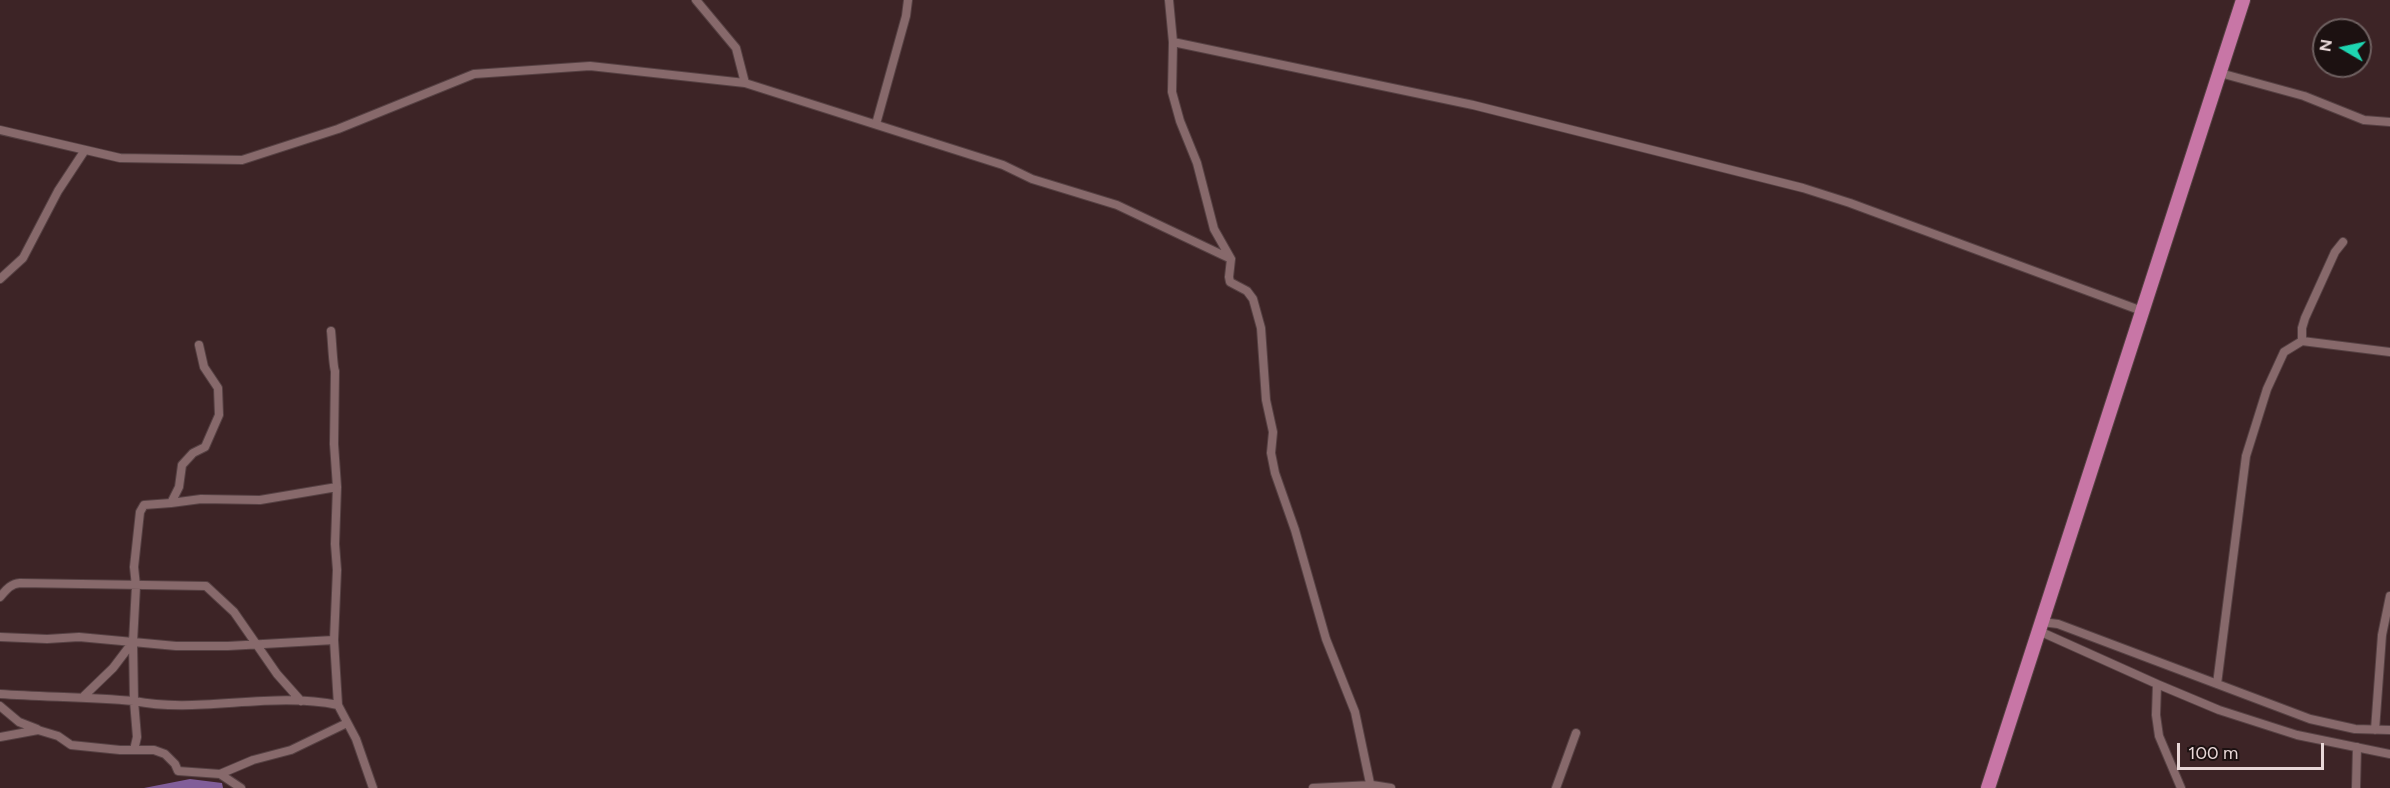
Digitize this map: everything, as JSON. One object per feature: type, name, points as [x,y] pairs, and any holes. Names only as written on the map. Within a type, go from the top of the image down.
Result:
[{"type":"highway","points":[[1988,788],[2243,0]]},
{"type":"street","points":[[696,0],[736,48],[745,83]]},
{"type":"street","points":[[876,124],[906,16],[908,0]]},
{"type":"street","points":[[1169,0],[1173,42],[1172,92],[1180,121],[1197,163],[1214,229],[1231,259],[1228,277],[1233,285],[1247,291],[1253,299],[1261,328],[1266,400],[1274,432],[1271,453],[1275,473],[1295,530],[1326,639],[1355,712],[1372,787]]},
{"type":"street","points":[[1173,42],[1473,105],[1803,188],[1850,203],[2142,311]]},
{"type":"street","points":[[0,130],[120,158],[242,160],[338,129],[474,74],[590,66],[745,83],[1003,165],[1032,179],[1117,204],[1231,259]]},
{"type":"street","points":[[2220,73],[2304,96],[2364,120],[2390,122]]},
{"type":"street","points":[[0,279],[23,258],[58,191],[85,150]]},
{"type":"street","points":[[2302,340],[2302,328],[2311,304],[2335,252],[2343,242]]},
{"type":"street","points":[[331,331],[335,371],[337,570],[334,640],[338,705],[364,756],[373,788]]},
{"type":"street","points":[[2217,684],[2246,456],[2267,389],[2284,352],[2302,340],[2390,352]]},
{"type":"street","points":[[171,503],[179,487],[182,465],[193,453],[205,447],[219,415],[218,388],[204,367],[199,345]]},
{"type":"street","points":[[134,750],[137,729],[134,701],[133,642],[136,586],[134,567],[140,512],[144,505],[201,499],[260,500],[337,487]]},
{"type":"street","points":[[0,584],[206,586],[234,612],[255,643],[301,701]]},
{"type":"street","points":[[0,597],[14,584]]},
{"type":"street","points":[[2375,730],[2390,596]]},
{"type":"street","points":[[2040,626],[2058,624],[2310,719],[2355,729],[2390,729]]},
{"type":"street","points":[[2040,626],[2157,684],[2219,710],[2297,735],[2390,754]]},
{"type":"street","points":[[0,637],[47,639],[78,637],[206,646],[334,640]]},
{"type":"street","points":[[84,696],[113,668],[133,642]]},
{"type":"street","points":[[2157,684],[2156,715],[2159,736],[2181,788]]},
{"type":"street","points":[[0,694],[56,698],[84,696],[159,706],[250,700],[320,701],[338,705]]},
{"type":"street","points":[[0,706],[19,722],[58,736],[71,745],[154,750],[165,754],[175,764],[178,771],[220,774],[253,760],[291,750],[347,723]]},
{"type":"street","points":[[0,737],[38,730]]},
{"type":"street","points":[[1556,788],[1576,733]]},
{"type":"street","points":[[2356,788],[2357,747]]},
{"type":"street","points":[[220,774],[241,788]]},
{"type":"street","points":[[1313,788],[1391,788]]},
{"type":"shaded area","points":[[190,779],[222,783],[223,788],[144,788]]}]
